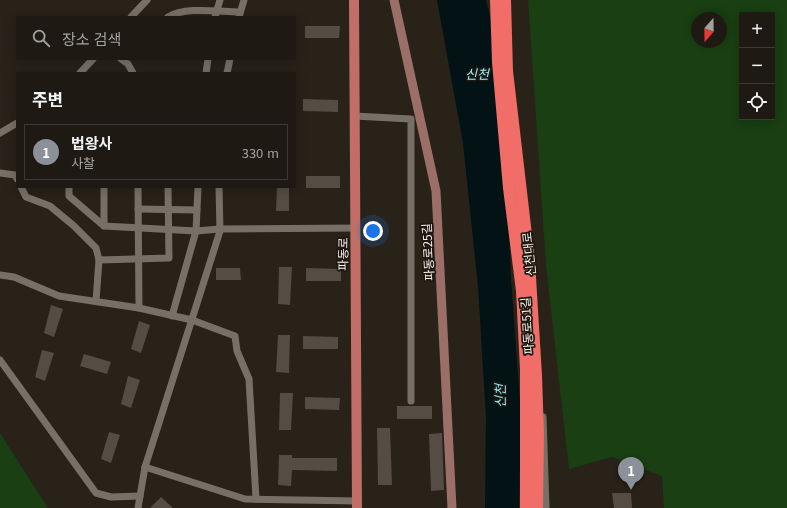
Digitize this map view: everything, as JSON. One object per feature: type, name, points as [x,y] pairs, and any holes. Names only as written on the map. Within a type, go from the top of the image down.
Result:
[{"type":"highway","name":"신천대로","points":[[496,0],[498,62],[509,188],[522,291],[526,369],[526,508]]},
{"type":"highway","name":"신천대로","points":[[504,0],[507,71],[529,261],[538,435],[537,508]]},
{"type":"main road","name":"파동로","points":[[354,0],[357,504]]},
{"type":"street","points":[[132,16],[147,0]]},
{"type":"street","points":[[216,14],[220,0]]},
{"type":"street","points":[[170,16],[174,13],[196,10],[216,14],[239,14],[244,0]]},
{"type":"street","name":"파동로25길","points":[[394,0],[416,119],[436,191],[452,508]]},
{"type":"street","name":"파동로51길","points":[[504,0],[510,18],[509,45],[531,248],[544,428],[546,508]]},
{"type":"street","points":[[81,72],[92,60]]},
{"type":"street","points":[[124,60],[132,72]]},
{"type":"street","points":[[206,72],[208,60]]},
{"type":"street","points":[[227,72],[230,60]]},
{"type":"street","points":[[354,116],[416,119],[411,401]]},
{"type":"street","points":[[0,133],[16,124]]},
{"type":"street","points":[[0,173],[15,175],[16,177]]},
{"type":"street","points":[[22,188],[26,197],[50,206],[74,226],[96,248],[99,260],[96,302]]},
{"type":"street","points":[[69,188],[69,196],[104,226],[169,228],[196,231],[220,229],[356,228]]},
{"type":"street","points":[[104,188],[104,226]]},
{"type":"street","points":[[138,188],[139,308]]},
{"type":"street","points":[[99,260],[169,258],[168,188]]},
{"type":"street","points":[[172,316],[196,231],[198,188]]},
{"type":"street","points":[[138,508],[145,467],[220,229],[219,188]]},
{"type":"street","points":[[138,209],[197,210]]},
{"type":"street","points":[[0,275],[14,278],[59,296],[139,308],[192,320],[235,336],[237,351],[249,379],[256,499]]},
{"type":"street","points":[[0,360],[96,493],[112,496],[140,496]]},
{"type":"street","points":[[145,467],[245,499],[357,504]]},
{"type":"green space","points":[[528,0],[787,0],[787,508],[664,508],[662,476],[612,457],[569,469],[546,265]]},
{"type":"green space","points":[[0,433],[48,508],[0,508]]},
{"type":"water","name":"신천","points":[[437,0],[486,0],[503,71],[511,278],[521,417],[519,508],[485,508],[486,417],[478,286],[463,143]]},
{"type":"building","points":[[305,26],[340,26],[339,38],[305,38]]},
{"type":"building","points":[[303,99],[338,100],[338,112],[303,111]]},
{"type":"building","points":[[306,176],[340,176],[340,188],[306,188]]},
{"type":"building","points":[[277,188],[289,188],[289,211],[276,211]]},
{"type":"building","points":[[279,267],[292,267],[290,305],[278,304]]},
{"type":"building","points":[[216,268],[240,268],[241,280],[216,280]]},
{"type":"building","points":[[306,268],[341,269],[341,281],[306,281]]},
{"type":"building","points":[[51,305],[63,309],[54,337],[44,333]]},
{"type":"building","points":[[139,321],[150,325],[141,353],[131,349]]},
{"type":"building","points":[[278,335],[290,335],[289,373],[276,372]]},
{"type":"building","points":[[303,336],[338,337],[338,349],[303,349]]},
{"type":"building","points":[[42,350],[54,353],[45,381],[35,377]]},
{"type":"building","points":[[84,354],[111,362],[107,374],[80,366]]},
{"type":"building","points":[[128,376],[140,380],[131,408],[121,404]]},
{"type":"building","points":[[280,393],[293,393],[291,430],[279,430]]},
{"type":"building","points":[[305,397],[340,398],[339,410],[305,409]]},
{"type":"building","points":[[397,406],[432,406],[432,419],[397,419]]},
{"type":"building","points":[[377,428],[390,428],[392,485],[378,485]]},
{"type":"building","points":[[109,432],[120,435],[111,463],[101,459]]},
{"type":"building","points":[[442,433],[444,490],[431,491],[429,434]]},
{"type":"building","points":[[279,455],[292,455],[292,458],[337,458],[337,471],[292,470],[291,486],[278,485]]},
{"type":"building","points":[[612,493],[631,493],[632,508],[614,508]]},
{"type":"building","points":[[161,497],[173,508],[150,508]]},
{"type":"place","name":"법왕사","points":[[631,490]]}]
